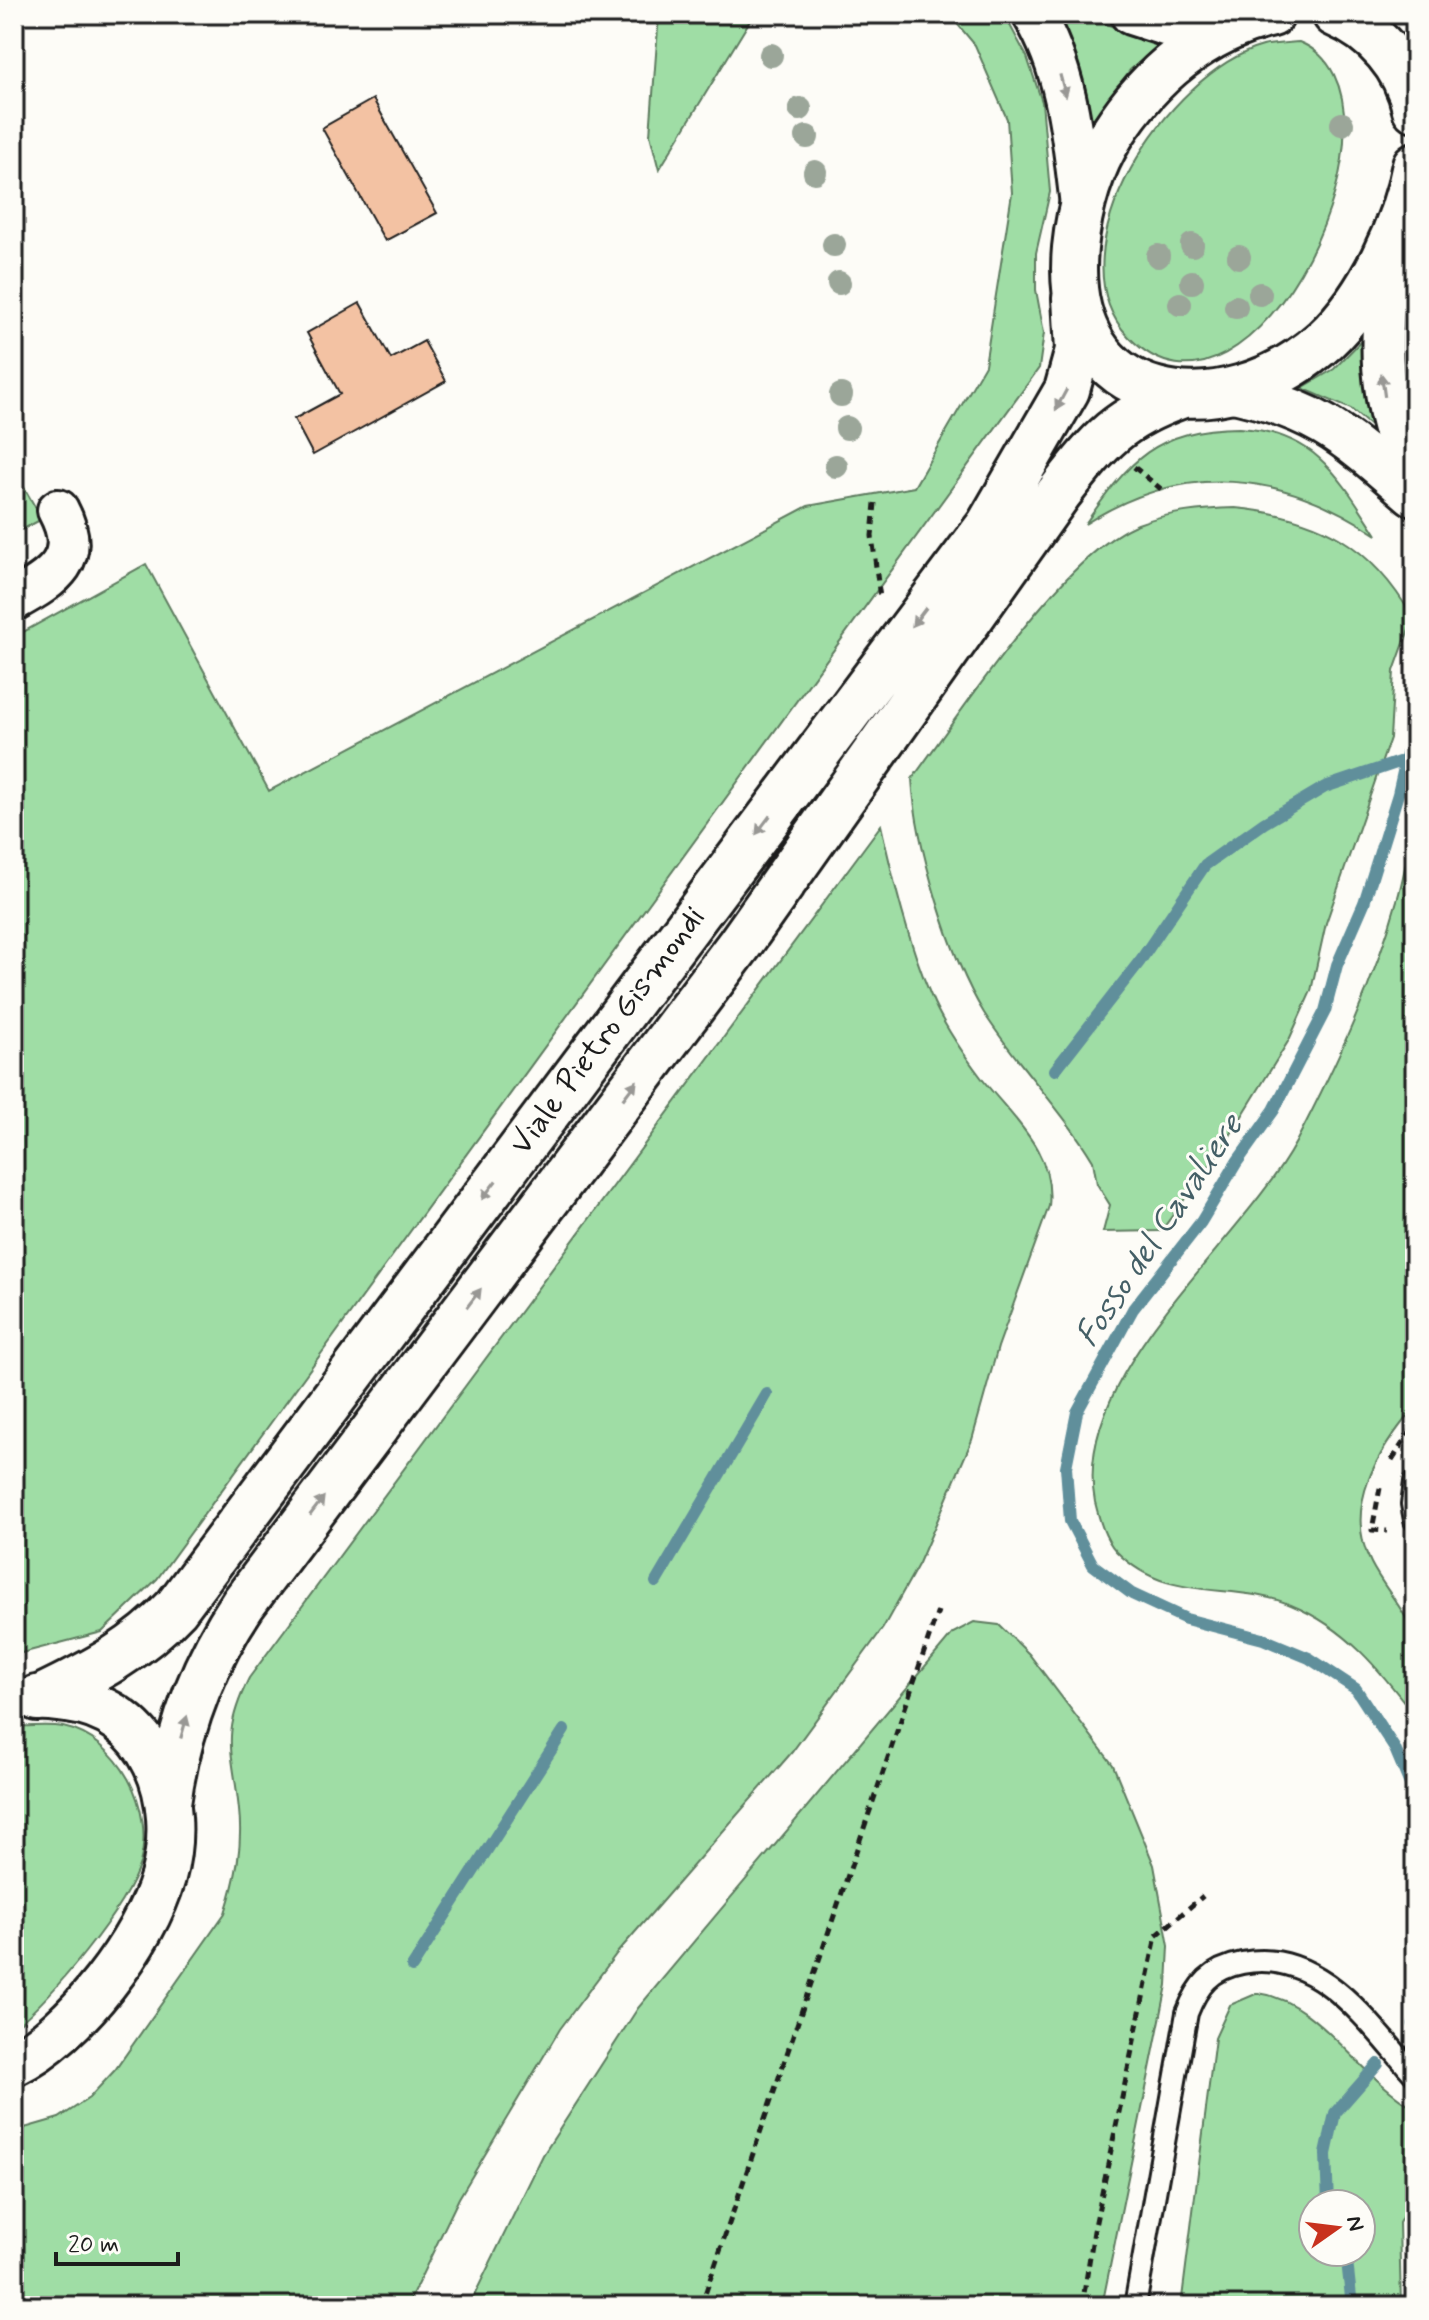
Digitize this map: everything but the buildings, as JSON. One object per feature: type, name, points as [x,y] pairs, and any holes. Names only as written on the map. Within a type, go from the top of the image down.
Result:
[{"type":"street","points":[[1033,14],[1054,56],[1065,90],[1081,205]]},
{"type":"street","points":[[1131,14],[1165,25],[1226,28]]},
{"type":"street","name":"Viale Pietro Gismondi","points":[[28,1700],[93,1672],[134,1647],[176,1608],[989,525],[1067,390],[1078,350],[1074,262],[1081,205],[1104,150],[1130,110],[1176,62],[1226,28],[1272,14]]},
{"type":"street","points":[[1335,14],[1357,24],[1412,77]]},
{"type":"street","points":[[1415,165],[1394,232],[1382,320],[1381,374],[1395,438],[1415,485]]},
{"type":"street","points":[[1075,298],[1098,350],[1116,371],[1149,391],[1180,396],[1224,390],[1279,370],[1326,338],[1356,302],[1394,232]]},
{"type":"street","points":[[1224,390],[1287,405],[1322,422],[1415,496]]},
{"type":"street","name":"Viale Pietro Gismondi","points":[[168,1803],[188,1711],[212,1655],[243,1604],[739,945],[1059,493],[1111,430],[1140,412],[1180,396]]},
{"type":"street","points":[[14,600],[53,576],[61,567],[68,544],[58,510]]},
{"type":"street","points":[[14,2063],[43,2047],[62,2030],[139,1931],[153,1906],[166,1865],[168,1803],[145,1744],[125,1721],[95,1705],[28,1700]]},
{"type":"lane","points":[[1415,1482],[1412,1504],[1415,1520]]},
{"type":"lane","points":[[1135,2306],[1187,2013],[1196,1990],[1207,1977],[1225,1966],[1269,1961],[1316,1976],[1359,2011],[1415,2075]]},
{"type":"path","points":[[1130,464],[1161,489]]},
{"type":"path","points":[[875,503],[872,536],[881,611]]},
{"type":"path","points":[[701,2306],[938,1611]]},
{"type":"path","points":[[1082,2306],[1156,1936],[1203,1896]]},
{"type":"green space","points":[[659,14],[754,14],[659,170],[650,135]]},
{"type":"green space","points":[[949,14],[1004,14],[1027,57],[1042,102],[1050,192],[1036,253],[1036,290],[1044,333],[1039,368],[157,1579],[102,1632],[14,1655],[14,637],[146,564],[269,791],[808,506],[914,487],[985,365],[1012,193],[1007,119],[975,45]]},
{"type":"green space","points":[[1052,14],[1085,14],[1131,35],[1170,37],[1130,70],[1087,130]]},
{"type":"green space","points":[[1299,42],[1334,75],[1345,128],[1335,193],[1309,258],[1271,315],[1225,353],[1176,364],[1128,336],[1107,300],[1103,258],[1111,213],[1131,168],[1159,126],[1192,90],[1227,62],[1263,46]]},
{"type":"green space","points":[[1366,336],[1381,435],[1351,409],[1302,388],[1334,369]]},
{"type":"green space","points":[[1239,428],[1265,431],[1306,448],[1337,476],[1377,535],[1305,497],[1269,487],[1232,482],[1195,483],[1159,490],[1122,504],[1085,524],[1116,482],[1147,452],[1186,434]]},
{"type":"green space","points":[[14,470],[42,519],[14,534]]},
{"type":"green space","points":[[1235,508],[1292,518],[1339,538],[1379,571],[1413,618],[1394,671],[1390,738],[1326,923],[1311,991],[1289,1040],[1223,1147],[1161,1231],[1103,1232],[1110,1205],[1097,1184],[1093,1161],[1068,1123],[984,1013],[959,962],[927,867],[912,779],[1016,637],[1078,567],[1109,541],[1138,524],[1198,510]]},
{"type":"green space","points":[[1415,820],[1415,1407],[1378,1460],[1363,1500],[1361,1521],[1363,1542],[1371,1563],[1406,1618],[1417,1644],[1415,1716],[1361,1652],[1311,1614],[1269,1598],[1179,1585],[1157,1579],[1136,1568],[1116,1551],[1102,1528],[1095,1502],[1094,1454],[1108,1406],[1133,1359],[1165,1313],[1270,1182],[1296,1142],[1340,1052],[1378,960],[1398,897]]},
{"type":"green space","points":[[881,825],[908,933],[936,1007],[983,1080],[1030,1137],[1039,1152],[1049,1186],[1049,1206],[998,1347],[972,1440],[919,1563],[883,1628],[792,1752],[617,1953],[560,2029],[459,2198],[407,2306],[14,2306],[14,2131],[59,2118],[89,2098],[115,2070],[225,1913],[235,1875],[240,1836],[232,1730],[234,1715],[249,1678]]},
{"type":"green space","points":[[974,1622],[999,1625],[1029,1654],[1113,1765],[1154,1865],[1169,1946],[1167,1985],[1102,2306],[469,2306],[543,2155],[638,2008],[953,1633]]},
{"type":"green space","points":[[14,1726],[63,1727],[83,1734],[101,1746],[116,1761],[137,1799],[143,1842],[140,1863],[132,1882],[104,1928],[66,1975],[14,2028]]},
{"type":"green space","points":[[1258,1993],[1280,1999],[1320,2025],[1375,2078],[1415,2108],[1415,2194],[1399,2223],[1401,2306],[1181,2306],[1215,2038],[1230,2005]]},
{"type":"waterway","name":"Fosso del Cavaliere","points":[[1415,719],[1398,794],[1364,903],[1337,965],[1325,1011],[1274,1110],[1237,1162],[1201,1222],[1133,1309],[1077,1412],[1066,1467],[1070,1521],[1093,1565],[1132,1594],[1186,1619],[1263,1639],[1309,1658],[1356,1689],[1395,1749],[1415,1796]]},
{"type":"waterway","points":[[1055,1070],[1140,961],[1205,865],[1264,823],[1325,787],[1405,760]]},
{"type":"waterway","points":[[656,1582],[767,1394]]},
{"type":"waterway","points":[[412,1967],[564,1730]]},
{"type":"waterway","name":"Fosso del Cavaliere","points":[[1327,2188],[1326,2154],[1335,2113],[1378,2064]]},
{"type":"waterway","name":"Fosso del Cavaliere","points":[[1348,2268],[1352,2306]]}]
